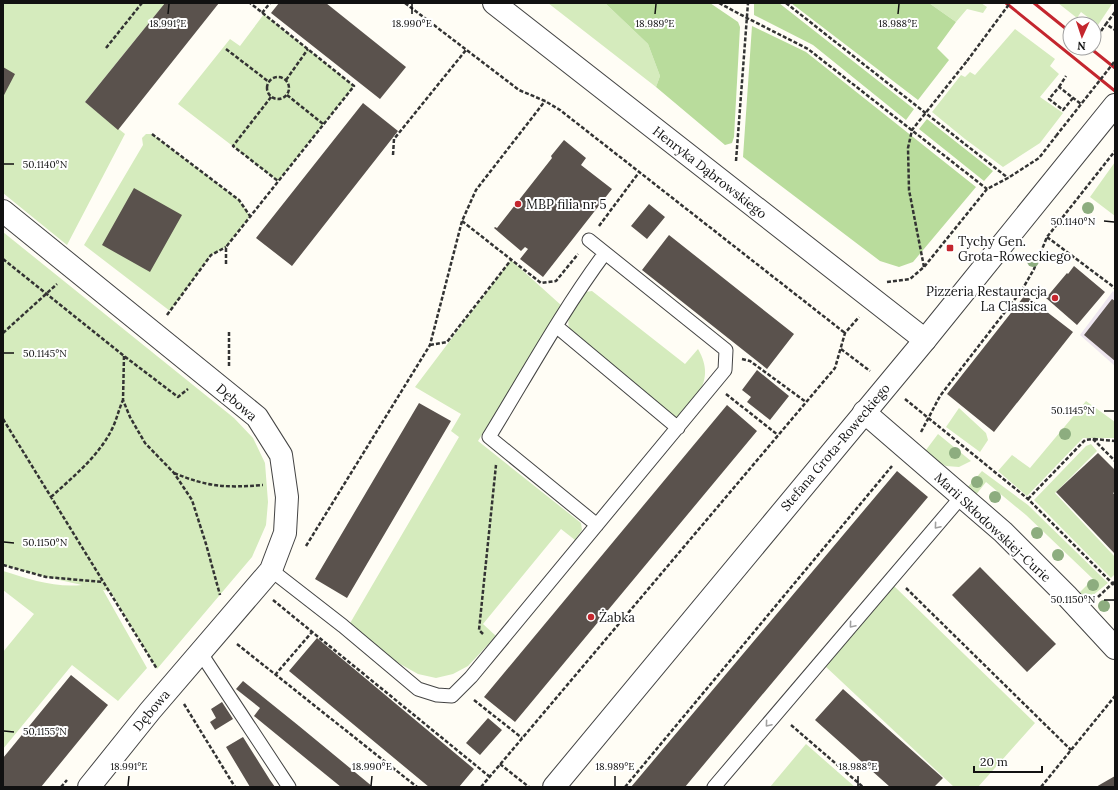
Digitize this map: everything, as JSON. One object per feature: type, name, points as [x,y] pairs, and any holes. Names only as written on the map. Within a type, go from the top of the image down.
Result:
[{"type":"street","name":"Henryka Dąbrowskiego","points":[[494,3],[925,340]]},
{"type":"street","name":"Stefana Grota-Roweckiego","points":[[554,787],[925,340],[1115,105]]},
{"type":"street","name":"Dębowa","points":[[3,211],[257,417],[281,455],[287,497],[285,532],[271,570],[150,711],[89,787]]},
{"type":"street","name":"Marii Skłodowskiej-Curie","points":[[864,412],[962,496],[1034,561],[1115,648]]},
{"type":"lane","points":[[271,570],[344,626],[418,689],[437,695],[452,696],[471,677],[725,370],[726,350],[589,240]]},
{"type":"lane","points":[[597,525],[489,437],[583,283],[605,253]]},
{"type":"lane","points":[[556,326],[678,428]]},
{"type":"lane","points":[[714,787],[962,496]]},
{"type":"lane","points":[[200,652],[289,787]]},
{"type":"path","points":[[106,48],[142,3]]},
{"type":"path","points":[[163,320],[211,255],[226,247],[354,86],[250,3]]},
{"type":"path","points":[[262,13],[270,3]]},
{"type":"path","points":[[405,3],[519,90],[545,101],[560,110],[640,171],[845,333],[835,368],[481,787]]},
{"type":"path","points":[[720,3],[808,49],[987,190]]},
{"type":"path","points":[[736,161],[748,3]]},
{"type":"path","points":[[786,3],[1008,178]]},
{"type":"path","points":[[924,267],[909,190],[908,148],[912,130],[1010,3]]},
{"type":"path","points":[[1102,30],[1115,12]]},
{"type":"path","points":[[1106,24],[1115,30]]},
{"type":"path","points":[[226,49],[268,82]]},
{"type":"path","points":[[286,80],[308,50]]},
{"type":"path","points":[[393,154],[394,140],[466,50]]},
{"type":"path","points":[[888,282],[910,278],[924,267],[987,190],[1039,158],[1115,61]]},
{"type":"path","points":[[1066,76],[1049,99],[1063,110],[1073,98]]},
{"type":"path","points":[[275,77],[286,80],[289,89],[287,95],[281,99],[271,97],[266,89],[268,82],[275,77]]},
{"type":"path","points":[[1059,86],[1081,104]]},
{"type":"path","points":[[287,95],[323,124]]},
{"type":"path","points":[[271,97],[233,146],[278,181]]},
{"type":"path","points":[[304,548],[430,344],[462,221],[476,190],[545,101]]},
{"type":"path","points":[[152,134],[239,200],[250,216]]},
{"type":"path","points":[[625,787],[922,431],[940,396],[1022,290],[1034,269],[1047,237],[1115,151]]},
{"type":"path","points":[[462,221],[541,283],[556,281],[589,240],[640,171]]},
{"type":"path","points":[[1047,237],[1115,288]]},
{"type":"path","points":[[226,247],[226,264]]},
{"type":"path","points":[[3,259],[124,356],[178,397],[189,388]]},
{"type":"path","points":[[430,344],[447,342],[511,260]]},
{"type":"path","points":[[3,333],[62,280]]},
{"type":"path","points":[[229,332],[229,371]]},
{"type":"path","points":[[726,354],[750,360],[806,402]]},
{"type":"path","points":[[51,497],[74,477],[98,451],[113,427],[123,400],[124,356]]},
{"type":"path","points":[[713,384],[778,435]]},
{"type":"path","points":[[123,400],[130,417],[146,443],[174,473],[192,500],[220,595],[224,590]]},
{"type":"path","points":[[928,418],[1028,499],[1115,586]]},
{"type":"path","points":[[3,419],[158,669],[153,675]]},
{"type":"path","points":[[1028,499],[1085,440],[1093,439],[1115,441]]},
{"type":"path","points":[[1093,439],[1115,461]]},
{"type":"path","points":[[498,646],[479,630],[496,463],[505,450]]},
{"type":"path","points":[[174,473],[213,486],[234,488],[267,485]]},
{"type":"path","points":[[3,565],[46,577],[104,582]]},
{"type":"path","points":[[894,576],[1071,750]]},
{"type":"path","points":[[268,596],[490,777]]},
{"type":"path","points":[[275,675],[312,632]]},
{"type":"path","points":[[232,641],[417,787]]},
{"type":"path","points":[[459,689],[522,738]]},
{"type":"path","points":[[1041,787],[1115,696]]},
{"type":"path","points":[[183,702],[235,787]]},
{"type":"path","points":[[777,714],[863,787]]},
{"type":"path","points":[[500,764],[529,787]]},
{"type":"path","points":[[61,787],[70,775]]},
{"type":"shaded area","points":[[1113,291],[1115,293],[1115,366],[1080,335]]},
{"type":"green space","points":[[3,3],[165,3],[85,102],[125,134],[67,245],[3,193]]},
{"type":"green space","points":[[548,3],[605,3],[648,44],[660,76],[656,87]]},
{"type":"green space","points":[[605,3],[710,3],[738,22],[740,27],[734,137],[732,143],[725,145],[656,87],[660,76],[648,44]]},
{"type":"green space","points":[[754,3],[779,3],[914,109],[906,120],[813,45],[754,15]]},
{"type":"green space","points":[[791,3],[929,3],[956,22],[937,48],[949,60],[918,100]]},
{"type":"green space","points":[[929,3],[981,3],[987,7],[983,13],[967,9],[956,22]]},
{"type":"green space","points":[[1058,3],[1112,4],[1102,19],[1102,16],[1086,16],[1081,12],[1078,16],[1074,16]]},
{"type":"green space","points":[[264,14],[354,86],[278,181],[178,104],[230,39],[240,46]]},
{"type":"green space","points":[[752,26],[806,52],[976,187],[913,262],[899,267],[880,261],[743,157]]},
{"type":"green space","points":[[1015,29],[1055,59],[1050,66],[1059,74],[1040,97],[1063,113],[1040,143],[1003,167],[932,112],[961,75],[965,77],[970,72],[975,75]]},
{"type":"green space","points":[[927,119],[993,171],[984,181],[919,129]]},
{"type":"green space","points":[[146,134],[152,134],[239,200],[250,216],[226,247],[211,255],[170,311],[84,245],[143,145],[142,138]]},
{"type":"green space","points":[[1115,162],[1115,216],[1090,197]]},
{"type":"green space","points":[[3,232],[234,418],[253,438],[265,463],[268,502],[266,525],[252,557],[157,669],[110,591],[103,590],[147,668],[118,701],[72,665],[3,749],[3,652],[34,614],[3,590],[3,571],[32,580],[52,584],[72,586],[82,585],[3,565]]},
{"type":"green space","points":[[511,260],[562,306],[478,441],[581,523],[582,530],[575,540],[561,529],[483,624],[496,636],[468,666],[453,674],[436,678],[418,674],[393,660],[349,625],[459,437],[451,431],[461,414],[415,387]]},
{"type":"green space","points":[[592,291],[685,364],[698,349],[703,360],[705,370],[702,388],[678,421],[570,331],[569,320],[572,311],[585,292]]},
{"type":"green space","points":[[1086,401],[1115,422],[1115,438],[1083,438],[1027,496],[998,471],[1012,455],[1030,468]]},
{"type":"green space","points":[[959,408],[986,433],[988,440],[980,452],[946,427]]},
{"type":"green space","points":[[938,434],[971,461],[959,467],[946,466],[923,454]]},
{"type":"green space","points":[[1091,444],[1097,451],[1055,493],[1115,557],[1115,574],[1111,578],[1034,500],[1086,446]]},
{"type":"green space","points":[[982,471],[1028,505],[1108,583],[1087,600],[1079,593],[1093,579],[1026,515],[986,482],[975,496],[966,489]]},
{"type":"green space","points":[[894,586],[1035,723],[978,787],[954,787],[825,666]]},
{"type":"green space","points":[[806,744],[855,787],[770,787]]},
{"type":"building","points":[[165,3],[219,3],[118,130],[85,102]]},
{"type":"building","points":[[279,3],[326,3],[406,67],[380,99],[271,13]]},
{"type":"building","points":[[3,67],[15,74],[3,97]]},
{"type":"building","points":[[363,103],[398,131],[292,266],[256,238]]},
{"type":"building","points":[[564,140],[586,158],[581,165],[612,189],[543,277],[520,259],[528,249],[525,247],[521,251],[494,228],[497,228],[552,158],[551,156]]},
{"type":"building","points":[[134,188],[182,215],[150,272],[102,245]]},
{"type":"building","points":[[649,204],[665,217],[647,239],[631,226]]},
{"type":"building","points":[[669,235],[794,334],[767,369],[642,270]]},
{"type":"building","points":[[1074,266],[1105,292],[1077,325],[1046,298]]},
{"type":"building","points":[[1025,295],[1073,332],[994,432],[947,394]]},
{"type":"building","points":[[1112,299],[1115,301],[1115,361],[1084,335]]},
{"type":"building","points":[[757,370],[789,396],[770,420],[747,402],[751,397],[742,390]]},
{"type":"building","points":[[419,403],[451,421],[347,598],[315,579]]},
{"type":"building","points":[[727,405],[757,431],[515,722],[484,697]]},
{"type":"building","points":[[1098,453],[1115,470],[1115,492],[1113,493],[1115,495],[1115,554],[1056,492]]},
{"type":"building","points":[[897,471],[928,497],[685,787],[631,787]]},
{"type":"building","points":[[980,567],[1056,644],[1027,672],[952,595]]},
{"type":"building","points":[[317,638],[474,769],[459,787],[429,787],[289,671]]},
{"type":"building","points":[[71,675],[108,705],[41,787],[3,787],[3,758]]},
{"type":"building","points":[[243,681],[373,787],[341,787],[309,761],[254,716],[260,708],[236,689]]},
{"type":"building","points":[[843,689],[943,778],[934,787],[890,787],[815,720]]},
{"type":"building","points":[[222,702],[233,719],[215,730],[210,722],[216,718],[211,709]]},
{"type":"building","points":[[488,718],[502,730],[480,755],[466,743]]},
{"type":"building","points":[[243,737],[275,787],[250,787],[226,747]]},
{"type":"building","points":[[1115,776],[1115,787],[1096,787],[1101,784]]},
{"type":"railway","points":[[1006,3],[1115,91]]},
{"type":"railway","points":[[1034,3],[1062,26]]},
{"type":"railway","points":[[1100,56],[1115,68]]},
{"type":"place","name":"MBP filia nr 5","points":[[518,204]]},
{"type":"place","name":"Tychy Gen. Grota-Roweckiego","points":[[950,248]]},
{"type":"place","name":"Pizzeria Restauracja La Classica","points":[[1055,298]]},
{"type":"place","name":"Żabka","points":[[591,617]]}]
